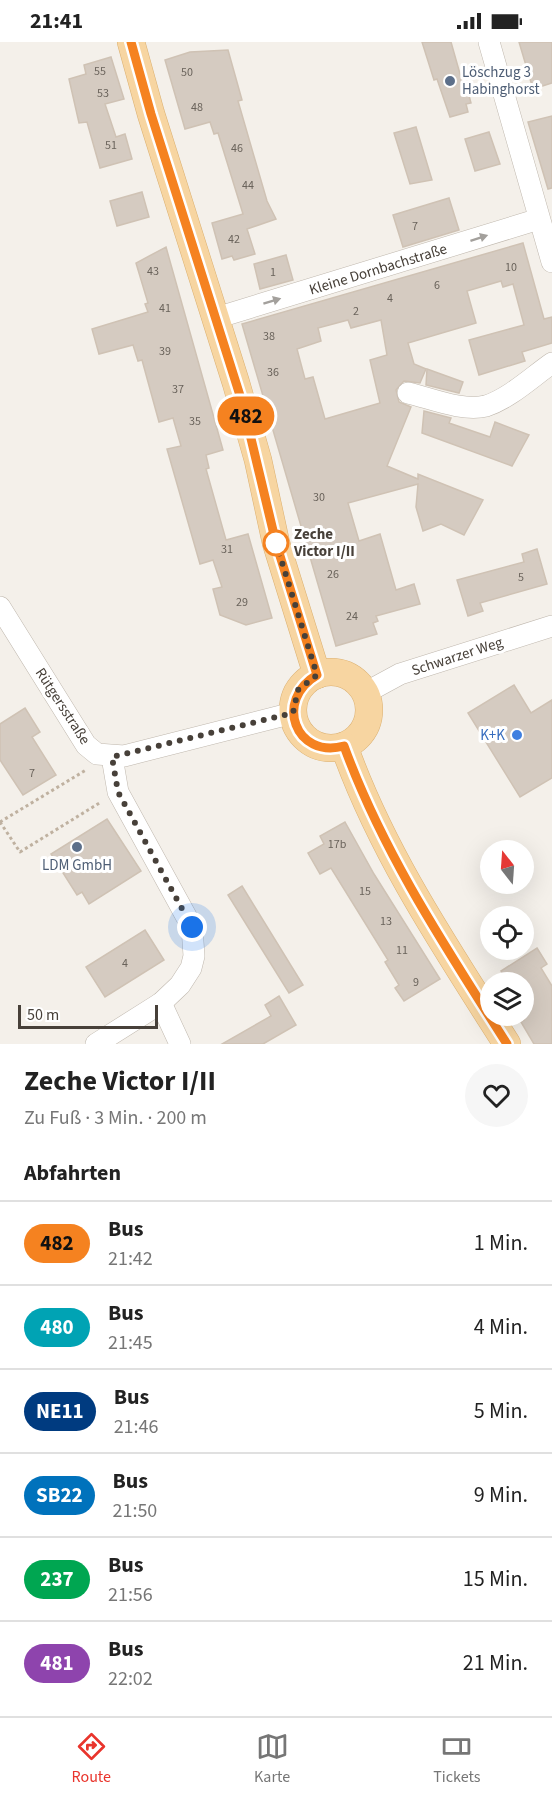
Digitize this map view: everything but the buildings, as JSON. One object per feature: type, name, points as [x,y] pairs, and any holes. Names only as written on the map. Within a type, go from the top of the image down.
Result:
[{"type":"main road","points":[[131,42],[151,114],[249,427],[276,543],[317,675]]},
{"type":"main road","points":[[332,672],[348,676],[365,693],[369,710],[364,728],[359,736],[344,746],[323,747],[310,742],[296,726],[293,713],[298,690],[317,675],[332,672]]},
{"type":"main road","points":[[344,746],[365,802],[394,860],[453,960],[507,1044]]},
{"type":"street","points":[[489,42],[552,262]]},
{"type":"street","name":"Kleine Dornbachstraße","points":[[216,318],[539,219]]},
{"type":"street","points":[[408,393],[471,407],[485,406],[505,396],[552,363]]},
{"type":"street","name":"Rütgersstraße","points":[[0,607],[86,745],[97,754],[112,757]]},
{"type":"street","name":"Schwarzer Weg","points":[[365,693],[400,674],[552,626]]},
{"type":"street","points":[[96,1044],[161,1003],[180,985],[191,968],[194,956],[192,927],[118,792],[112,757],[293,713]]},
{"type":"street","points":[[161,1003],[180,1044]]},
{"type":"path","points":[[112,757],[88,768],[0,822],[20,852],[118,792]]},
{"type":"bus line","name":"482","points":[[131,42],[151,114],[243,405],[258,460],[271,525],[317,675],[306,681],[298,690],[293,713],[296,726],[304,738],[316,745],[330,748],[344,746],[365,802],[394,860],[453,960],[507,1044]]},
{"type":"place","name":"Löschzug 3 Habinghorst","points":[[450,81]]},
{"type":"place","name":"Zeche Victor I/II","points":[[276,543]]},
{"type":"place","name":"K+K","points":[[517,735]]},
{"type":"place","name":"LDM GmbH","points":[[77,847]]},
{"type":"route","points":[[192,927],[118,792],[113,776],[112,757],[124,756],[293,713],[298,690],[306,681],[317,675],[276,543]]}]
